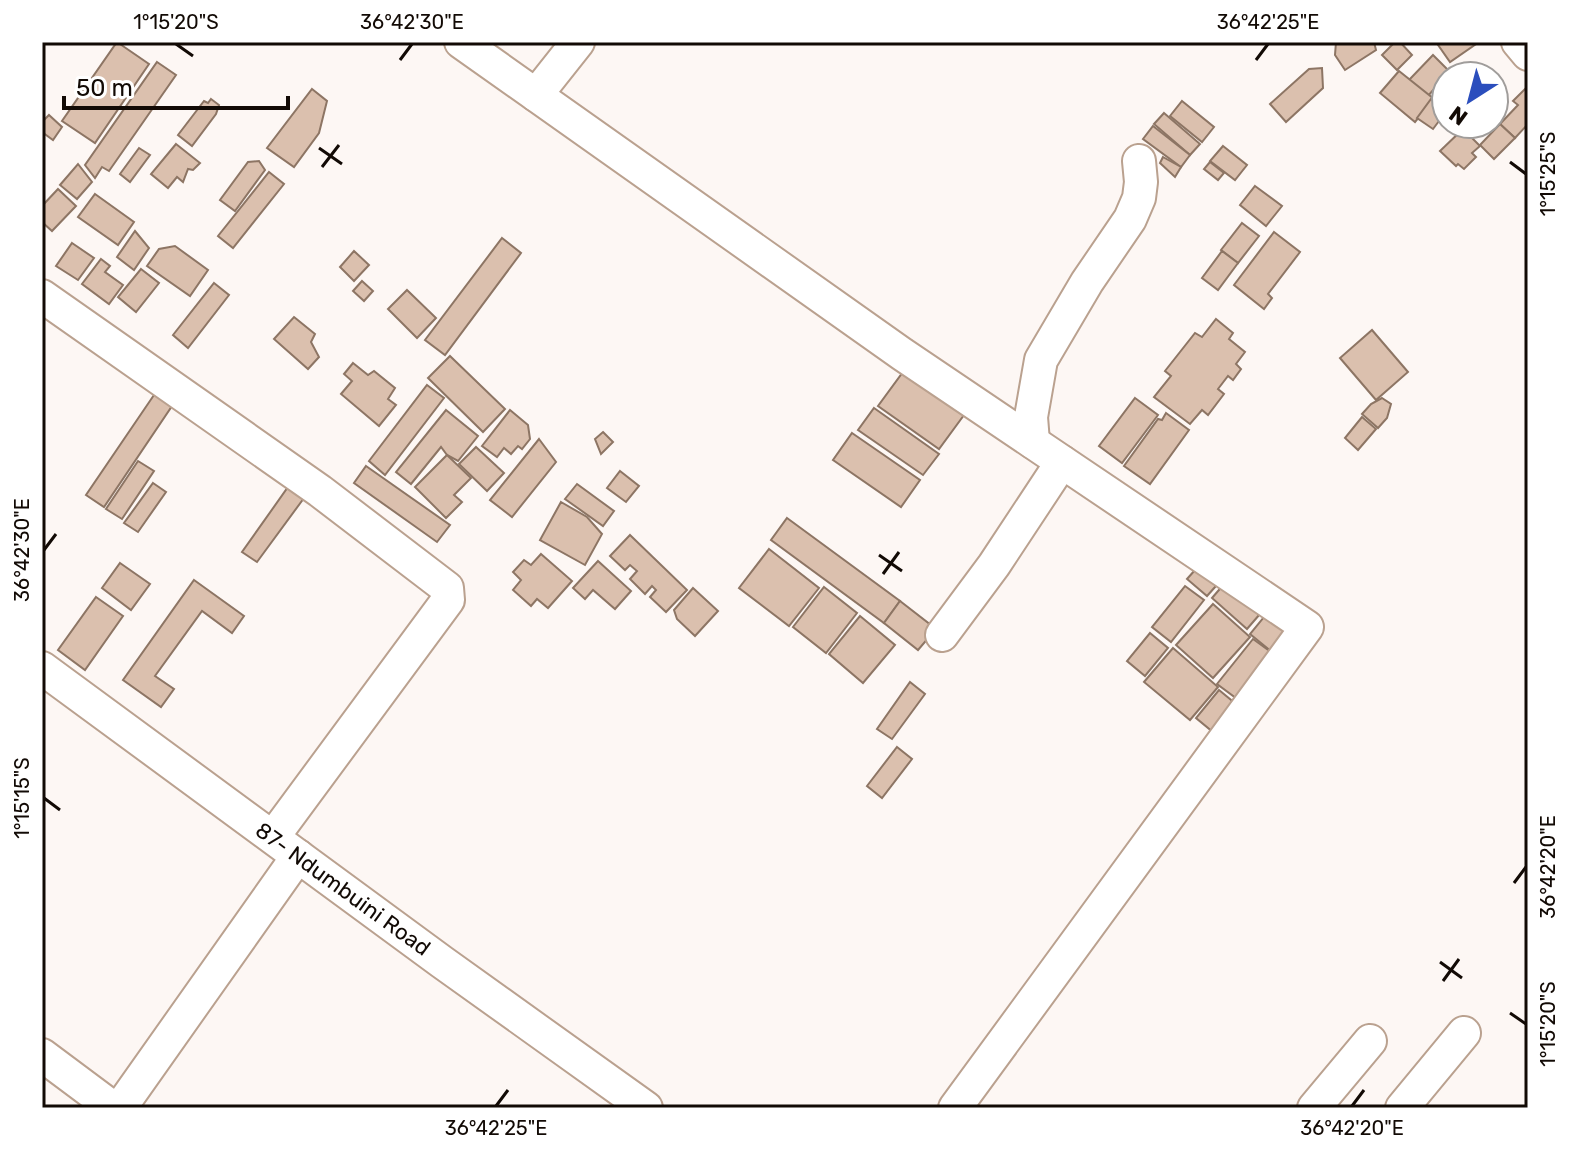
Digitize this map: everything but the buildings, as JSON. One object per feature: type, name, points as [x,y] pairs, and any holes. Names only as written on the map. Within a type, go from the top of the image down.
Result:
[{"type":"street","points":[[461,42],[902,354],[1307,627],[955,1108]]},
{"type":"street","points":[[536,95],[578,42]]},
{"type":"street","points":[[1518,42],[1528,54]]},
{"type":"street","points":[[1033,442],[1031,417],[1041,360],[1087,282],[1130,219],[1139,198],[1139,161]]},
{"type":"street","points":[[42,296],[320,491],[447,588],[448,600],[285,846],[120,1108]]},
{"type":"street","points":[[942,635],[994,565],[1062,462]]},
{"type":"street","name":"87- Ndumbuini Road","points":[[42,668],[646,1108]]},
{"type":"street","points":[[1402,1108],[1464,1033]]},
{"type":"street","points":[[1314,1108],[1370,1041]]},
{"type":"street","points":[[42,1055],[113,1108]]}]
